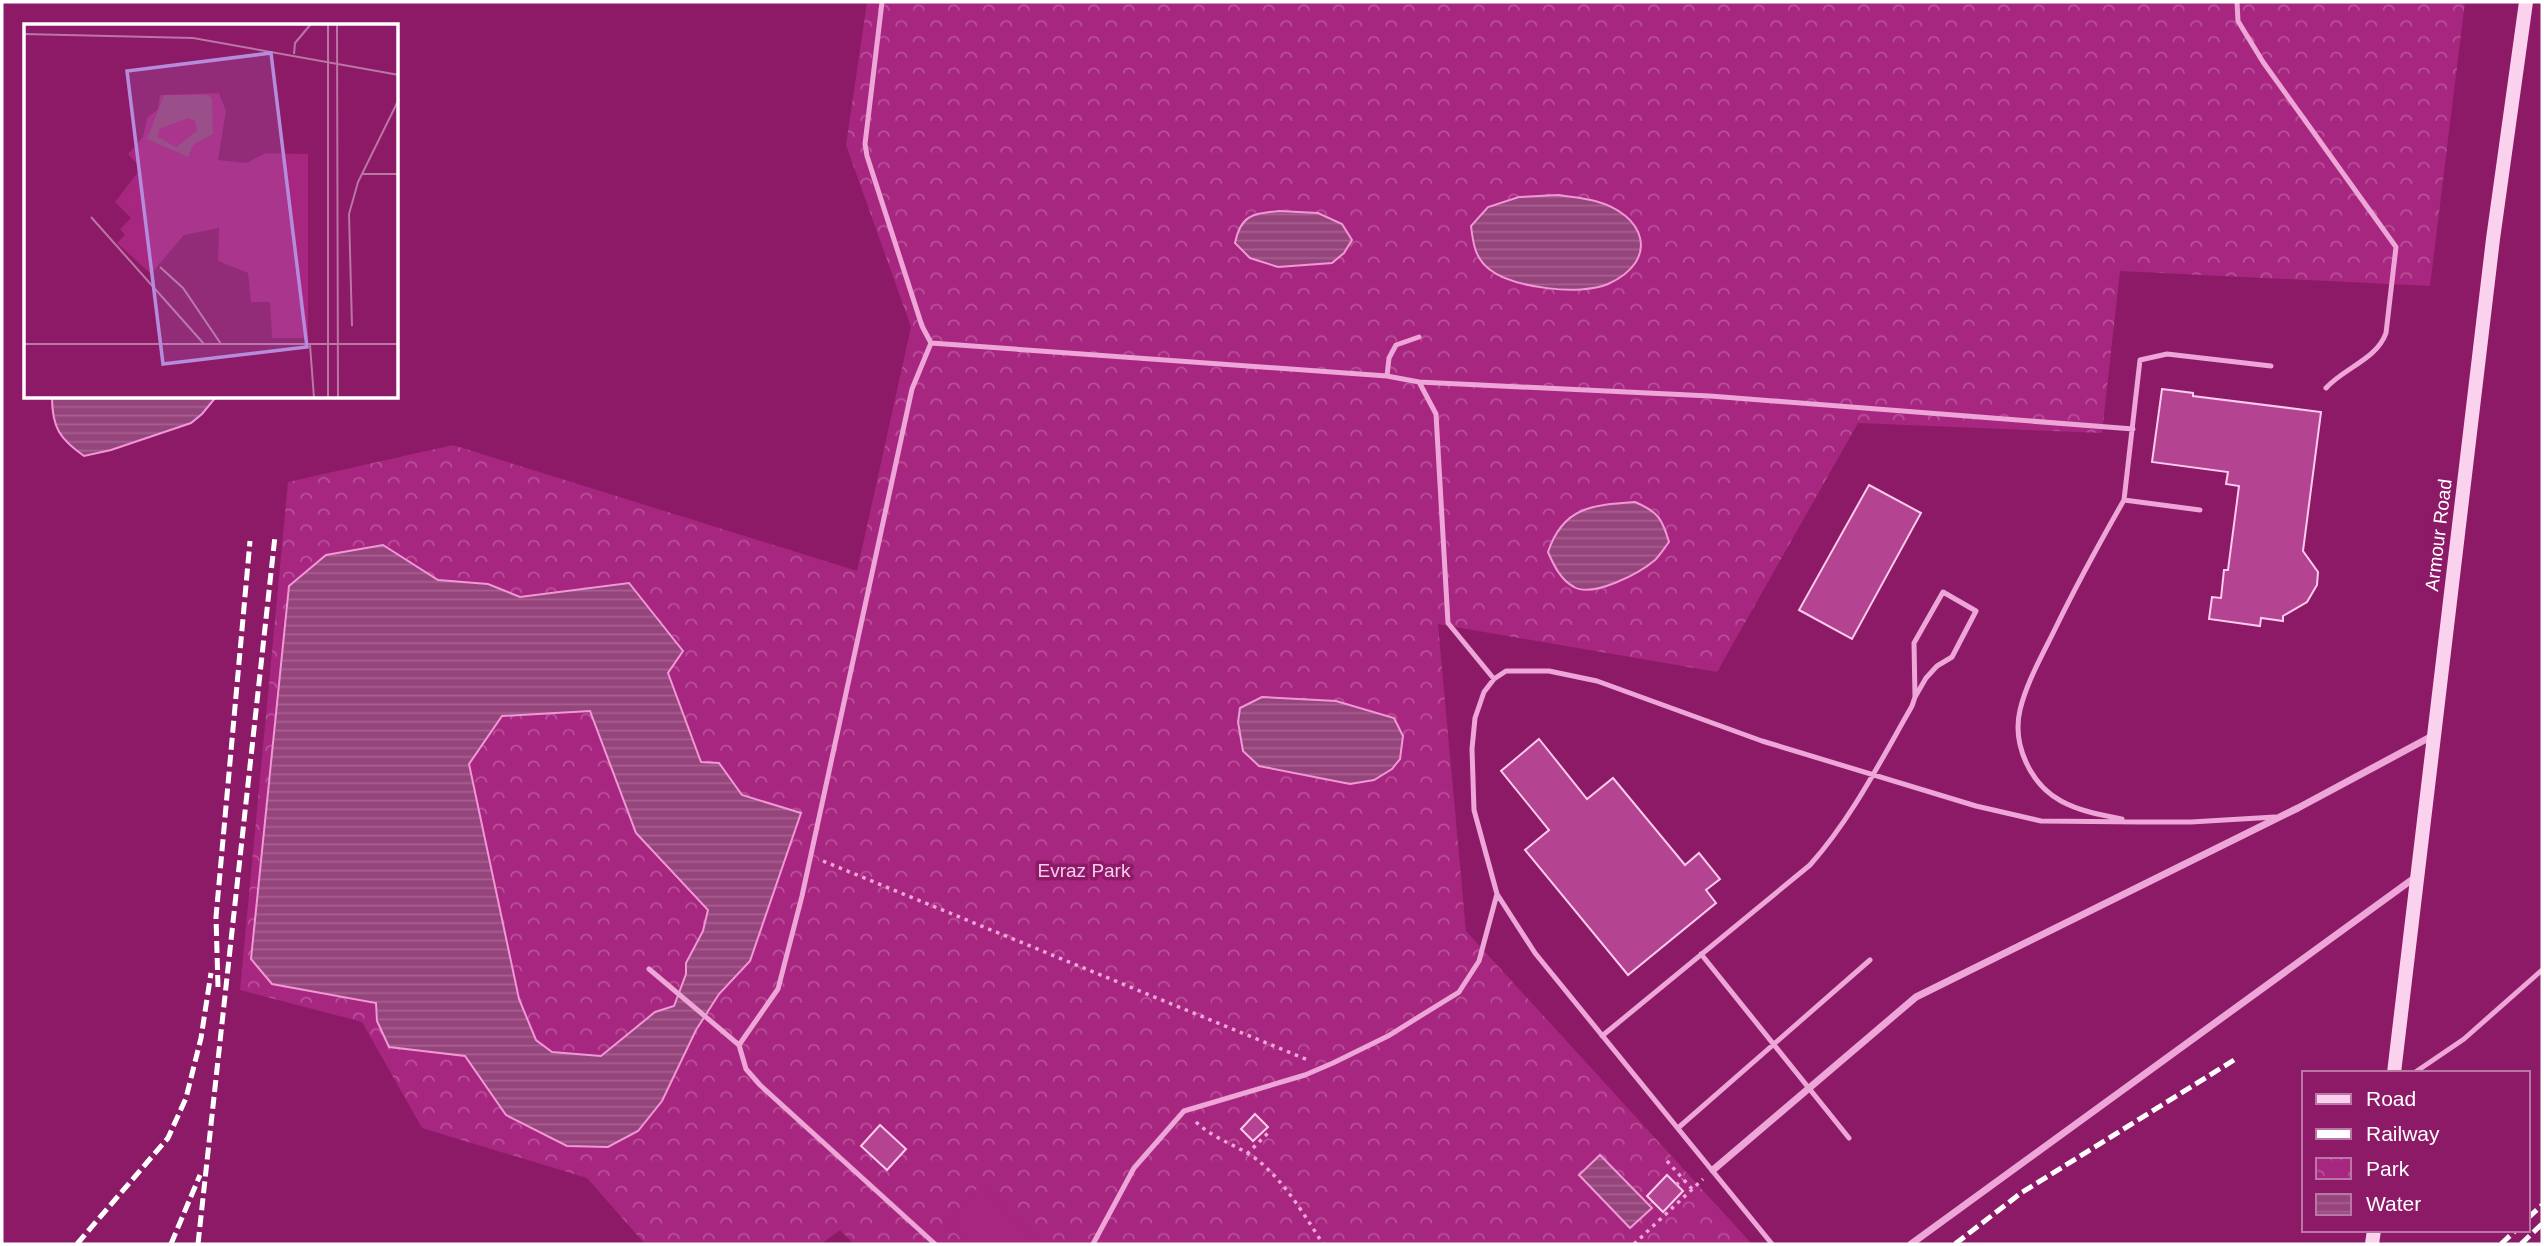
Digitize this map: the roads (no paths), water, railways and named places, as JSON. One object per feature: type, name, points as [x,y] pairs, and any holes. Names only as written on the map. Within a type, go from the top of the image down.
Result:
[{"type":"street","name":"Armour Road","points":[[2393,1071],[2493,239],[2526,2]]},
{"type":"street","points":[[1713,1170],[1916,997],[2278,817],[2434,735]]},
{"type":"street","points":[[1911,1244],[2417,876]]},
{"type":"lane","points":[[882,2],[865,144],[922,326],[931,343]]},
{"type":"lane","points":[[2237,2],[2238,21],[2263,62],[2396,247],[2383,342],[2334,378],[2326,388]]},
{"type":"lane","points":[[1387,376],[1389,358],[1396,345],[1419,337]]},
{"type":"lane","points":[[931,343],[1387,376],[1419,382],[1710,396],[2133,429]]},
{"type":"lane","points":[[739,1045],[778,989],[810,858],[912,389],[931,343]]},
{"type":"lane","points":[[2141,822],[2100,815],[2059,800],[2032,775],[2018,745],[2019,713],[2028,684],[2069,600],[2124,500],[2140,360],[2167,354],[2271,366]]},
{"type":"lane","points":[[1419,382],[1436,414],[1448,623],[1494,679]]},
{"type":"lane","points":[[2124,500],[2200,510]]},
{"type":"lane","points":[[1602,1036],[1811,865],[1827,846],[1874,775],[1915,697],[1931,672],[1951,657],[1976,611],[1943,592],[1914,643],[1915,697]]},
{"type":"lane","points":[[1772,1244],[1535,953],[1497,894],[1474,810],[1472,749],[1475,718],[1484,692],[1494,679],[1506,671],[1549,671],[1597,681],[1762,741],[1976,806],[2041,821],[2191,822],[2278,817]]},
{"type":"lane","points":[[1093,1244],[1134,1168],[1184,1111],[1333,1063],[1388,1036],[1459,992],[1479,961],[1497,894]]},
{"type":"lane","points":[[1701,954],[1849,1138]]},
{"type":"lane","points":[[1678,1128],[1870,960]]},
{"type":"lane","points":[[649,969],[739,1045],[747,1069],[760,1085],[935,1244]]},
{"type":"lane","points":[[2417,1071],[2464,1040],[2542,970]]},
{"type":"water","points":[[1558,195],[1591,200],[1612,207],[1626,216],[1640,238],[1640,251],[1635,263],[1625,274],[1596,288],[1564,290],[1514,281],[1500,276],[1484,265],[1476,250],[1471,226],[1488,207],[1519,197]]},
{"type":"water","points":[[1279,211],[1318,213],[1342,224],[1352,240],[1344,253],[1332,263],[1278,267],[1250,258],[1235,243],[1241,226],[1255,215]]},
{"type":"water","points":[[52,399],[214,399],[191,423],[111,450],[84,456],[63,438],[54,417]]},
{"type":"water","points":[[1635,502],[1654,513],[1664,527],[1669,542],[1659,556],[1639,571],[1604,587],[1582,590],[1565,581],[1548,552],[1562,526],[1571,517],[1593,507]]},
{"type":"water","points":[[383,545],[438,580],[488,584],[520,597],[629,583],[683,651],[668,673],[701,762],[719,763],[742,795],[801,813],[750,961],[719,994],[696,1030],[662,1101],[638,1131],[608,1147],[567,1146],[506,1115],[465,1056],[389,1047],[377,1021],[376,1003],[272,984],[251,959],[289,586],[326,555]],"holes":[[[590,711],[636,833],[708,910],[703,931],[686,963],[686,974],[674,1006],[655,1012],[601,1056],[552,1052],[536,1040],[519,999],[469,764],[502,716]]]},
{"type":"water","points":[[1262,697],[1336,701],[1394,718],[1403,736],[1400,759],[1392,769],[1374,780],[1350,784],[1259,766],[1243,751],[1238,722],[1240,708]]},
{"type":"water","points":[[1600,1155],[1652,1208],[1630,1228],[1579,1175]]},
{"type":"railway","points":[[198,1244],[275,536]]},
{"type":"railway","points":[[218,987],[216,917],[250,541]]},
{"type":"railway","points":[[77,1244],[168,1138],[186,1098],[201,1038],[211,973]]},
{"type":"railway","points":[[1955,1244],[2021,1193],[2234,1060]]},
{"type":"railway","points":[[171,1244],[200,1175]]},
{"type":"railway","points":[[2530,1216],[2542,1205]]},
{"type":"railway","points":[[2521,1244],[2542,1224]]},
{"type":"railway","points":[[2501,1244],[2514,1232]]},
{"type":"park label","name":"Evraz Park","points":[[1084,870]]}]
